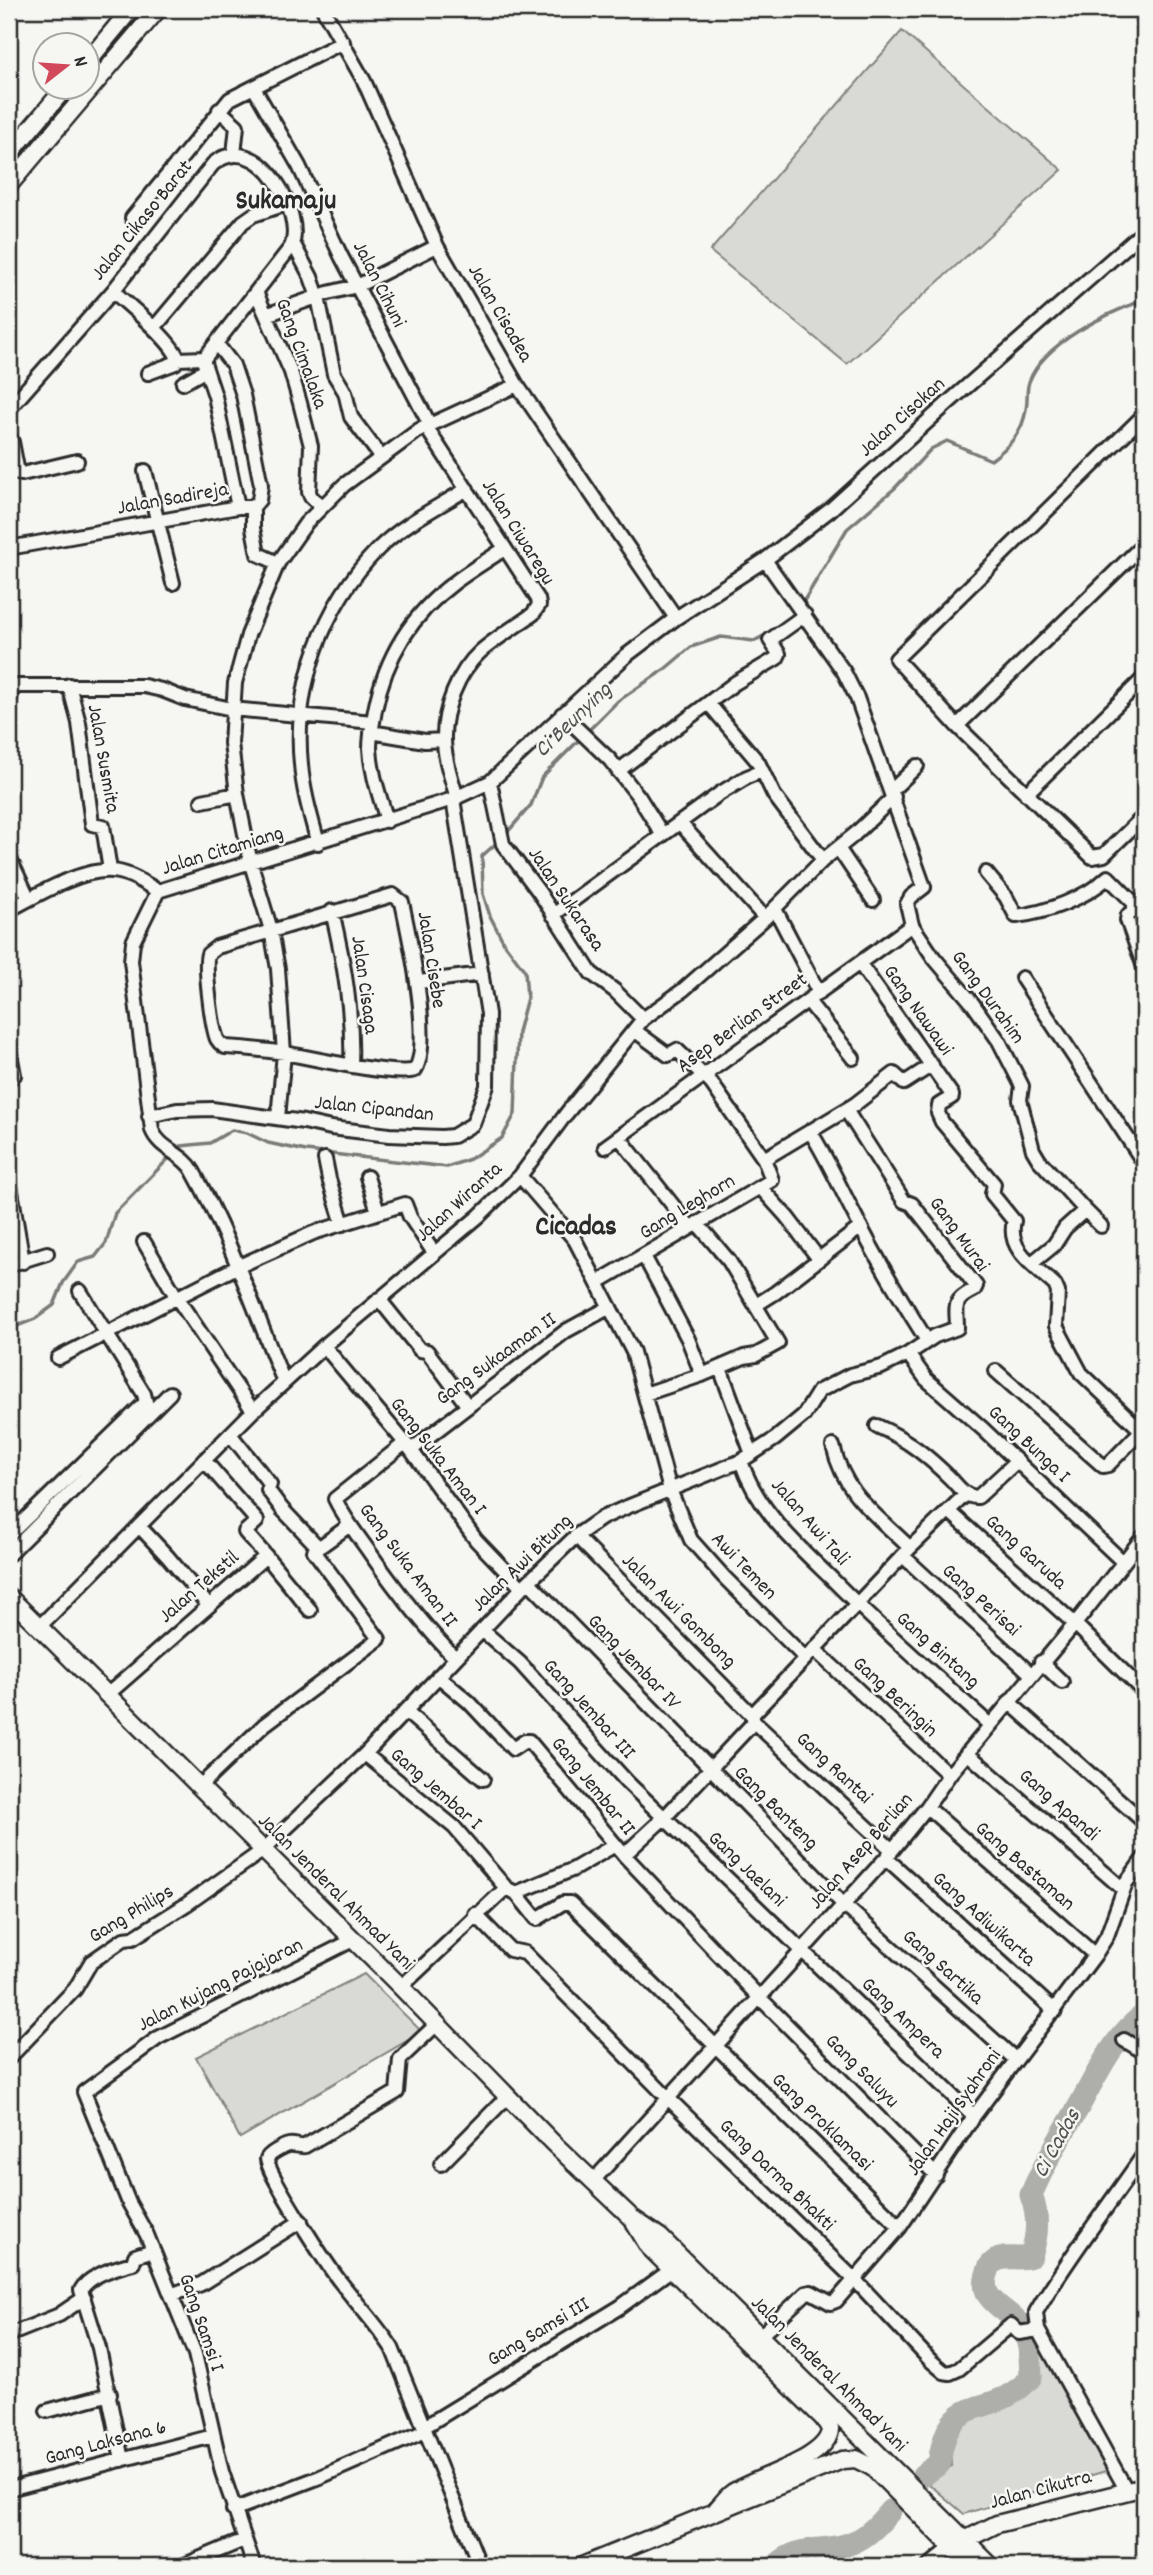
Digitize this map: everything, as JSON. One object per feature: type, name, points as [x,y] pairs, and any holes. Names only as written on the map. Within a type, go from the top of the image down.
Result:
[{"type":"main road","points":[[102,44],[131,9]]},
{"type":"main road","points":[[9,186],[158,9]]},
{"type":"main road","points":[[9,154],[53,102]]},
{"type":"main road","name":"Jalan Jenderal Ahmad Yani","points":[[9,1597],[593,2181],[632,2218],[660,2237],[760,2336],[958,2543],[971,2566]]},
{"type":"main road","name":"Jalan Jenderal Ahmad Yani","points":[[632,2218],[649,2247],[823,2418],[830,2428],[826,2442],[812,2455],[730,2494],[717,2509]]},
{"type":"main road","name":"Jalan Jenderal Ahmad Yani","points":[[717,2509],[748,2500],[842,2460],[856,2459],[872,2467],[958,2543],[991,2566]]},
{"type":"main road","name":"Jalan Cikutra","points":[[958,2543],[997,2524],[1144,2487]]},
{"type":"main road","points":[[582,2566],[717,2509]]},
{"type":"street","name":"Jalan Cisadea","points":[[323,9],[365,81],[438,246],[517,385],[676,618]]},
{"type":"street","points":[[132,218],[230,99],[343,42]]},
{"type":"street","name":"Jalan Cihuni","points":[[254,88],[299,166],[428,426]]},
{"type":"street","points":[[183,383],[205,364],[216,343],[293,243],[295,227],[274,179],[259,161],[234,154],[237,126],[219,110]]},
{"type":"street","name":"Jalan Cikaso Barat","points":[[9,409],[113,290],[213,164],[221,157],[234,154]]},
{"type":"street","points":[[153,328],[241,224],[253,215],[286,204]]},
{"type":"street","name":"Jalan Cisokan","points":[[676,618],[765,560],[830,510],[1144,231]]},
{"type":"street","points":[[293,243],[318,297],[334,374],[345,392],[351,417],[381,457]]},
{"type":"street","points":[[266,315],[357,286],[438,246]]},
{"type":"street","points":[[113,290],[153,328],[176,353],[178,359]]},
{"type":"street","name":"Gang Cimalaka","points":[[256,292],[291,372],[311,446],[310,497],[322,507]]},
{"type":"street","name":"Jalan Sadireja","points":[[9,548],[238,507],[253,507],[259,500],[261,485],[243,395],[233,365],[216,343]]},
{"type":"street","points":[[178,359],[205,364]]},
{"type":"street","points":[[148,373],[175,363],[178,359]]},
{"type":"street","points":[[205,364],[215,396],[238,507]]},
{"type":"street","points":[[278,1118],[284,1053],[278,970],[271,930],[251,864],[237,794],[231,743],[235,683],[248,635],[278,563],[306,523],[344,485],[428,426],[517,385]]},
{"type":"street","points":[[1144,415],[896,659],[957,726],[1092,857],[1104,855],[1144,816]]},
{"type":"street","name":"Jalan Ciwaregu","points":[[428,426],[538,599],[539,605],[533,614],[478,654],[466,668],[450,704],[444,740],[455,799]]},
{"type":"street","points":[[9,438],[18,473],[77,461]]},
{"type":"street","points":[[145,471],[173,583]]},
{"type":"street","points":[[318,843],[303,780],[301,716],[318,642],[346,590],[387,542],[467,489]]},
{"type":"street","points":[[253,507],[253,528],[258,554],[278,563]]},
{"type":"street","points":[[957,726],[1144,544]]},
{"type":"street","points":[[387,821],[376,787],[370,751],[372,727],[387,666],[413,622],[454,583],[504,549]]},
{"type":"street","points":[[765,560],[844,672],[857,698],[924,886],[907,903],[908,928]]},
{"type":"street","points":[[618,771],[735,683],[777,658],[779,654],[771,640],[804,613]]},
{"type":"street","name":"Jalan Citamiang","points":[[284,1382],[237,1267],[192,1169],[154,1135],[149,1116],[131,974],[131,949],[149,907],[158,891],[455,799],[490,782],[627,655],[676,618]]},
{"type":"street","points":[[1027,794],[1144,678]]},
{"type":"street","name":"Jalan Susmita","points":[[69,685],[79,723],[92,824],[103,826],[110,870]]},
{"type":"street","points":[[9,702],[12,686]]},
{"type":"street","name":"Jalan Susmita","points":[[12,686],[153,687],[180,698],[232,709],[372,727],[425,741],[444,740]]},
{"type":"street","points":[[709,704],[758,762],[774,795],[823,860]]},
{"type":"street","points":[[562,714],[618,771],[663,834]]},
{"type":"street","name":"Jalan Wiranta","points":[[39,1627],[253,1411],[324,1346],[479,1216],[520,1176],[643,1019],[683,990],[770,914],[917,766]]},
{"type":"street","points":[[553,915],[719,794],[762,771]]},
{"type":"street","name":"Jalan Sukarasa","points":[[490,782],[501,839],[591,973],[615,991],[643,1019]]},
{"type":"street","points":[[202,801],[237,794]]},
{"type":"street","name":"Jalan Cipandan","points":[[149,1116],[177,1110],[212,1110],[389,1135],[453,1136],[467,1128],[477,1116],[487,1086],[488,1014],[455,799]]},
{"type":"street","points":[[680,823],[770,914],[813,997],[853,1058]]},
{"type":"street","points":[[838,848],[873,900]]},
{"type":"street","points":[[9,857],[29,899]]},
{"type":"street","points":[[9,910],[89,874],[110,870],[136,879],[158,891]]},
{"type":"street","points":[[986,873],[1006,897],[1016,916],[1031,915],[1067,901],[1101,884],[1108,877],[1140,910],[1128,915],[1127,920],[1144,967]]},
{"type":"street","name":"Jalan Cisebe","points":[[393,895],[402,902],[419,982],[421,1056],[415,1070],[385,1070],[284,1053],[225,1047],[218,1039],[206,968],[208,954],[217,947],[332,911],[384,896],[393,895]]},
{"type":"street","name":"Jalan Cisaga","points":[[332,911],[347,985],[351,1065]]},
{"type":"street","name":"Asep Berlian Street","points":[[605,1147],[908,928]]},
{"type":"street","name":"Gang Durahim","points":[[908,928],[973,1004],[999,1041],[1022,1086],[1020,1100],[1033,1150],[1101,1226]]},
{"type":"street","name":"Gang Nawawi","points":[[860,964],[943,1081],[952,1097],[939,1105],[938,1113],[990,1178],[994,1187],[992,1194],[1014,1221],[1011,1231],[1015,1247],[1032,1264]]},
{"type":"street","points":[[419,982],[482,974]]},
{"type":"street","points":[[1022,978],[1144,1163]]},
{"type":"street","points":[[634,1030],[668,1055],[677,1050],[704,1075],[764,1159],[772,1178],[771,1182],[760,1188],[787,1217],[819,1259]]},
{"type":"street","points":[[9,1048],[14,1075],[9,1079]]},
{"type":"street","points":[[764,1159],[846,1110],[894,1074],[904,1083],[932,1065]]},
{"type":"street","name":"Gang Murai","points":[[846,1110],[904,1201],[912,1204],[975,1286],[974,1290],[962,1296],[955,1308],[957,1328],[935,1336],[902,1357]]},
{"type":"street","points":[[810,1131],[829,1161],[860,1227],[926,1339]]},
{"type":"street","points":[[619,1137],[694,1225],[725,1255],[778,1344],[702,1376],[645,1394]]},
{"type":"street","points":[[325,1159],[328,1179],[343,1224]]},
{"type":"street","name":"Awi Temen","points":[[520,1176],[575,1240],[634,1352],[670,1490],[691,1540],[724,1577],[810,1654]]},
{"type":"street","points":[[367,1177],[378,1212]]},
{"type":"street","points":[[9,1179],[23,1262]]},
{"type":"street","name":"Gang Leghorn","points":[[598,1282],[760,1188]]},
{"type":"street","points":[[58,1358],[237,1267],[313,1233],[405,1204],[410,1217],[434,1253]]},
{"type":"street","points":[[996,1371],[1102,1466],[1108,1465],[1143,1431],[1081,1373],[1056,1326],[1058,1292],[1055,1284],[1032,1264],[1054,1245],[1065,1228],[1085,1210]]},
{"type":"street","points":[[756,1305],[860,1227]]},
{"type":"street","points":[[144,1242],[177,1298],[253,1411]]},
{"type":"street","points":[[9,1265],[47,1253]]},
{"type":"street","points":[[644,1256],[688,1339],[702,1376]]},
{"type":"street","points":[[9,1535],[146,1403],[144,1394],[80,1292]]},
{"type":"street","points":[[379,1299],[420,1350],[427,1351],[467,1405]]},
{"type":"street","name":"Gang Sukaaman II","points":[[408,1447],[566,1331],[610,1307]]},
{"type":"street","name":"Gang Suka Aman I","points":[[324,1346],[408,1447],[476,1540],[525,1585]]},
{"type":"street","name":"Jalan Awi Bitung","points":[[262,1851],[365,1754],[525,1585],[576,1536],[602,1518],[747,1457],[775,1439],[804,1415],[819,1391],[850,1375],[882,1367],[902,1357]]},
{"type":"street","name":"Gang Bunga I","points":[[902,1357],[1123,1562]]},
{"type":"street","name":"Jalan Awi Tali","points":[[720,1368],[747,1457],[749,1482],[764,1508],[858,1605]]},
{"type":"street","points":[[9,1554],[170,1393]]},
{"type":"street","points":[[877,1426],[904,1438],[966,1494],[974,1498],[1016,1462]]},
{"type":"street","points":[[230,1434],[270,1484],[268,1490],[282,1509],[319,1548]]},
{"type":"street","name":"Gang Perisai","points":[[832,1446],[851,1491],[864,1506],[1031,1674]]},
{"type":"street","name":"Gang Suka Aman II","points":[[408,1447],[335,1499],[350,1525],[424,1625],[455,1658]]},
{"type":"street","points":[[204,1460],[257,1521],[245,1532],[266,1556]]},
{"type":"street","points":[[624,1855],[664,1818],[810,1654],[966,1494]]},
{"type":"street","name":"Gang Garuda","points":[[948,1511],[1075,1624],[1139,1687],[1144,1685]]},
{"type":"street","points":[[199,1787],[264,1725],[379,1639],[314,1551],[350,1525]]},
{"type":"street","points":[[139,1526],[169,1557],[208,1605]]},
{"type":"street","name":"Jalan Awi Gombong","points":[[576,1536],[753,1718]]},
{"type":"street","name":"Jalan Asep Berlian","points":[[593,2181],[889,1854],[949,1775],[1075,1624],[1144,1536]]},
{"type":"street","name":"Jalan Tekstil","points":[[107,1695],[266,1556],[310,1610]]},
{"type":"street","name":"Gang Jembar IV","points":[[525,1585],[709,1770]]},
{"type":"street","name":"Gang Bintang","points":[[858,1605],[990,1725]]},
{"type":"street","name":"Gang Jembar III","points":[[482,1630],[520,1663],[597,1751],[664,1818]]},
{"type":"street","name":"Gang Beringin","points":[[810,1654],[949,1775]]},
{"type":"street","points":[[1041,1662],[1062,1682]]},
{"type":"street","name":"Gang Jembar II","points":[[438,1676],[469,1702],[513,1749],[529,1741],[615,1845],[759,1997]]},
{"type":"street","points":[[1009,1702],[1144,1822]]},
{"type":"street","points":[[405,1711],[483,1779]]},
{"type":"street","name":"Gang Rantai","points":[[753,1718],[889,1854]]},
{"type":"street","name":"Gang Apandi","points":[[967,1753],[1124,1889]]},
{"type":"street","name":"Gang Jembar I","points":[[365,1754],[454,1827],[537,1919],[563,1903],[570,1903],[715,2046]]},
{"type":"street","name":"Gang Banteng","points":[[709,1770],[844,1905]]},
{"type":"street","name":"Gang Bastaman","points":[[927,1807],[1096,1955]]},
{"type":"street","name":"Gang Jaelani","points":[[664,1818],[802,1949]]},
{"type":"street","points":[[401,1987],[475,1914],[511,1890],[575,1869],[615,1845]]},
{"type":"street","name":"Gang Philips","points":[[9,2058],[75,1989],[91,1962],[124,1939],[133,1938],[187,1904],[262,1851]]},
{"type":"street","name":"Gang Adiwikarta","points":[[889,1854],[1055,2011]]},
{"type":"street","name":"Jalan Haji Syahroni","points":[[760,2336],[806,2293],[811,2292],[835,2302],[856,2281],[900,2227],[974,2116],[1096,1955],[1107,1937],[1124,1889],[1144,1858]]},
{"type":"street","name":"Gang Sartika","points":[[844,1905],[1016,2060]]},
{"type":"street","name":"Gang Darma Bhakti","points":[[475,1914],[510,1950],[525,1952],[944,2372],[950,2373],[959,2368],[1011,2325],[1028,2331]]},
{"type":"street","name":"Jalan Kujang Pajajaran","points":[[87,2100],[86,2090],[158,2038],[353,1940]]},
{"type":"street","name":"Gang Ampera","points":[[802,1949],[974,2116]]},
{"type":"street","name":"Gang Saluyu","points":[[759,1997],[936,2175]]},
{"type":"street","points":[[437,2024],[400,2059],[397,2092],[305,2146],[289,2145],[267,2157],[270,2171],[341,2284],[376,2323],[392,2348],[427,2425],[480,2566]]},
{"type":"street","points":[[1124,2040],[1144,2052]]},
{"type":"street","name":"Gang Proklamasi","points":[[715,2046],[900,2227]]},
{"type":"street","points":[[441,2164],[508,2096]]},
{"type":"street","name":"Gang Samsi I","points":[[87,2100],[195,2354],[233,2510],[254,2566]]},
{"type":"street","points":[[1127,2491],[1028,2331],[1047,2292],[1144,2154]]},
{"type":"street","points":[[172,2295],[210,2278],[301,2221]]},
{"type":"street","points":[[122,2460],[110,2394],[81,2290],[84,2285],[113,2269],[133,2263],[135,2256],[153,2250]]},
{"type":"street","name":"Gang Samsi III","points":[[233,2510],[320,2477],[427,2425],[620,2307],[672,2269]]},
{"type":"street","points":[[9,2335],[59,2315],[84,2298]]},
{"type":"street","points":[[47,2411],[110,2394]]},
{"type":"street","name":"Gang Laksana 6","points":[[9,2489],[213,2435]]},
{"type":"street","points":[[181,2566],[244,2540]]},
{"type":"street","points":[[929,2566],[958,2543]]},
{"type":"shaded area","points":[[902,31],[1062,170],[847,364],[710,251]]},
{"type":"shaded area","points":[[364,1974],[422,2032],[240,2138],[196,2057]]},
{"type":"shaded area","points":[[1029,2339],[1039,2339],[1109,2470],[964,2514],[929,2484],[951,2466],[950,2442],[968,2401],[988,2408],[1012,2396],[1025,2384],[1030,2366]]},
{"type":"waterway","name":"Ci Beunying","points":[[787,621],[802,604],[847,529],[895,488],[931,449],[947,441],[991,460],[1004,450],[1018,432],[1027,406],[1029,382],[1036,368],[1048,355],[1062,342],[1095,321],[1144,300]]},
{"type":"waterway","name":"Ci Beunying","points":[[587,732],[618,701],[665,669],[691,647],[721,637],[754,641],[775,630]]},
{"type":"waterway","name":"Ci Beunying","points":[[505,835],[531,805],[542,777],[581,738]]},
{"type":"waterway","name":"Ci Beunying","points":[[177,1150],[181,1146],[210,1143],[232,1130],[247,1133],[268,1143],[306,1151],[447,1167],[470,1159],[502,1138],[515,1114],[518,1032],[527,998],[525,971],[504,943],[490,916],[483,894],[482,856],[500,840]]},
{"type":"waterway","name":"Ci Beunying","points":[[9,1337],[14,1327],[35,1319],[54,1305],[63,1283],[78,1262],[95,1257],[106,1243],[115,1213],[171,1156]]},
{"type":"waterway","name":"Ci Cadas","points":[[923,2475],[939,2464],[944,2440],[952,2424],[962,2414],[1016,2391],[1031,2377],[1026,2335],[1018,2322],[991,2299],[985,2284],[987,2274],[992,2264],[999,2259],[1031,2256],[1037,2226],[1031,2195],[1036,2184],[1106,2058],[1123,2034],[1144,2015]]},
{"type":"waterway","name":"Ci Cadas","points":[[776,2566],[795,2554],[837,2547],[858,2540],[890,2511]]},
{"type":"district","name":"Sukamaju","points":[[286,203]]},
{"type":"district","name":"Cicadas","points":[[576,1229]]}]
